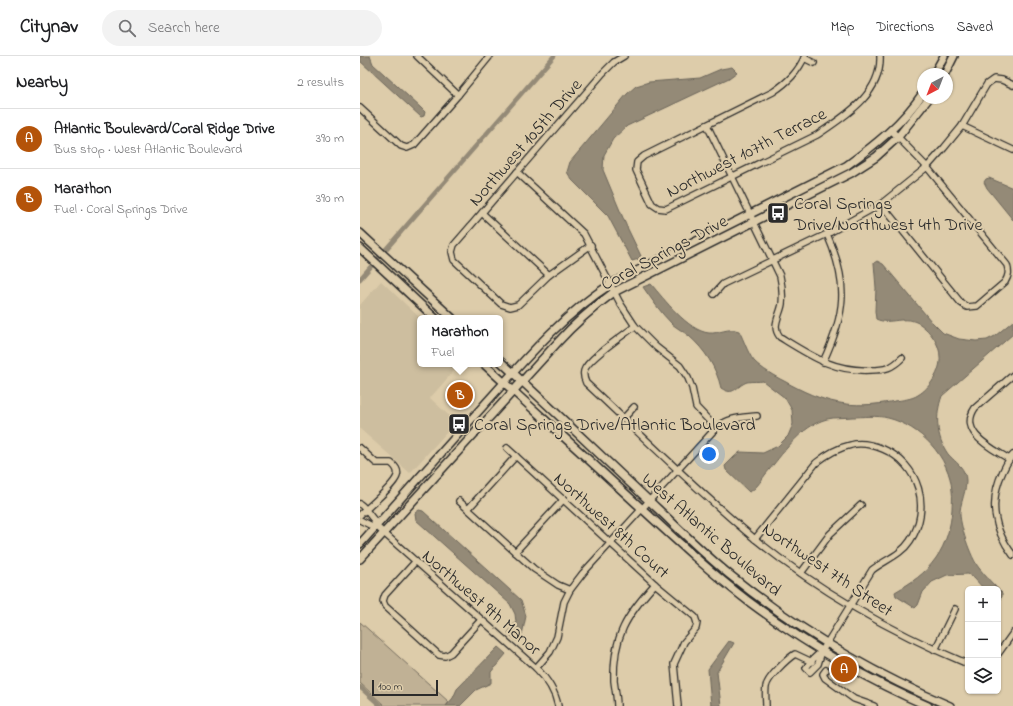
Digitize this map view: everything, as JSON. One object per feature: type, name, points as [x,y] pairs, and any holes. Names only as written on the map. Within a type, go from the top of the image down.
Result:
[{"type":"main road","points":[[937,68],[944,56]]},
{"type":"main road","points":[[948,68],[954,56]]},
{"type":"main road","name":"Coral Springs Drive","points":[[360,544],[504,382],[568,315],[611,284],[846,166],[891,130],[908,114],[917,101]]},
{"type":"main road","name":"Coral Springs Drive","points":[[360,559],[576,322],[614,292],[851,173],[876,157],[898,137],[924,104]]},
{"type":"main road","points":[[360,233],[449,315]]},
{"type":"main road","points":[[360,248],[432,315]]},
{"type":"main road","name":"West Atlantic Boulevard","points":[[503,364],[729,574],[776,610],[826,644],[871,669],[950,706]]},
{"type":"main road","name":"West Atlantic Boulevard","points":[[487,367],[704,565],[748,601],[822,651],[928,706]]},
{"type":"street","points":[[417,56],[458,95]]},
{"type":"street","points":[[360,108],[401,146],[407,148],[414,145],[490,56]]},
{"type":"street","name":"Northwest 105th Drive","points":[[549,275],[518,304],[510,307],[502,304],[454,260],[452,252],[454,245],[517,172],[614,62],[624,56]]},
{"type":"street","name":"Northwest 107th Terrace","points":[[707,125],[644,156],[637,162],[636,170],[652,204],[658,208],[666,209],[817,135],[841,118],[867,96],[879,72],[880,56]]},
{"type":"street","points":[[814,63],[805,57],[794,75],[785,84],[773,92],[707,125],[780,276],[783,291],[782,306],[775,326],[776,333],[780,337],[823,362],[850,370],[878,370],[894,366],[902,358]]},
{"type":"street","points":[[714,294],[723,284],[827,234],[881,204],[927,167],[962,126],[988,84],[994,79],[1002,80],[1013,85]]},
{"type":"street","points":[[962,126],[1013,150]]},
{"type":"street","points":[[881,204],[961,303],[967,307],[977,306],[1005,282],[1010,272],[1007,265],[927,167],[891,130]]},
{"type":"street","points":[[517,172],[574,223],[584,234],[614,292],[635,326],[652,344],[680,366],[688,378],[692,388],[696,407],[716,428]]},
{"type":"street","points":[[482,213],[549,275],[591,245]]},
{"type":"street","points":[[823,362],[838,326],[842,287],[836,255],[827,234]]},
{"type":"street","name":"Northwest 7th Street","points":[[635,326],[588,365],[584,370],[583,376],[586,383],[678,470],[755,539],[801,573],[850,606],[896,631],[965,663]]},
{"type":"street","points":[[1013,375],[981,402],[971,414],[971,426],[979,439],[1011,457],[997,483],[994,512],[997,526],[1003,541],[1013,554]]},
{"type":"street","points":[[624,418],[634,406]]},
{"type":"street","points":[[536,668],[550,652],[557,637],[564,602],[570,590],[584,573],[716,428],[724,422],[732,419],[757,416]]},
{"type":"street","points":[[755,539],[816,464],[826,455],[837,449],[852,444],[877,446],[890,451],[901,459],[909,468],[920,491],[922,504],[920,518],[911,540],[903,550],[872,570],[833,636],[826,644],[818,664],[810,672],[806,668],[822,651]]},
{"type":"street","points":[[360,448],[376,463],[391,463],[397,470],[398,474],[397,478],[391,485],[360,515]]},
{"type":"street","name":"Northwest 8th Court","points":[[507,448],[655,584],[695,617],[696,628],[684,642],[674,664],[678,706]]},
{"type":"street","points":[[468,509],[516,456]]},
{"type":"street","points":[[515,552],[564,499]]},
{"type":"street","points":[[459,501],[545,577],[570,590]]},
{"type":"street","points":[[360,504],[366,510],[370,518],[376,522],[376,526],[360,520]]},
{"type":"street","points":[[801,573],[830,534],[861,505]]},
{"type":"street","name":"Northwest 9th Manor","points":[[376,526],[536,668],[546,678],[553,689],[558,706]]},
{"type":"street","points":[[415,562],[385,596],[383,601],[385,606],[439,655],[445,656],[451,653],[481,620]]},
{"type":"street","points":[[617,706],[614,670],[618,641],[623,626],[632,611],[655,584]]},
{"type":"street","points":[[935,650],[955,609]]},
{"type":"street","points":[[1001,650],[1013,633]]},
{"type":"street","points":[[766,706],[766,687],[768,682],[790,657],[795,654],[818,664]]},
{"type":"street","points":[[826,670],[823,674],[825,678],[854,699],[874,706]]},
{"type":"shaded area","points":[[360,56],[370,56],[373,64],[425,112],[424,116],[421,117],[360,61]]},
{"type":"shaded area","points":[[732,67],[737,72],[729,78],[627,126],[613,139],[604,155],[603,170],[641,256],[639,259],[632,261],[608,216],[572,180],[567,172],[570,162],[627,94],[636,86],[649,82],[700,78],[721,69]]},
{"type":"shaded area","points":[[989,178],[1013,188],[1013,220],[987,188],[984,182]]},
{"type":"shaded area","points":[[877,261],[883,264],[943,333],[959,339],[976,341],[987,340],[995,336],[1013,321],[1013,334],[942,396],[938,411],[939,433],[944,447],[948,454],[961,467],[966,476],[966,486],[960,517],[966,541],[979,568],[995,586],[981,586],[968,574],[947,575],[932,582],[923,592],[918,605],[915,608],[896,596],[895,592],[922,574],[940,553],[949,528],[952,498],[950,478],[946,466],[939,455],[922,436],[900,422],[884,417],[870,416],[833,418],[817,423],[808,428],[792,442],[758,485],[749,492],[726,470],[725,466],[740,452],[763,453],[778,446],[788,436],[793,424],[792,410],[785,398],[763,381],[747,382],[732,391],[721,388],[713,366],[705,353],[689,336],[668,320],[643,287],[651,284],[685,321],[701,331],[713,333],[731,330],[739,331],[749,354],[761,367],[798,389],[838,403],[865,405],[910,398],[916,396],[927,388],[937,373],[940,362],[940,352],[934,338],[927,330],[914,321],[881,321],[876,319],[876,288],[874,263]]},
{"type":"shaded area","points":[[381,281],[417,315],[417,367],[457,367],[430,398],[456,422],[410,473],[360,429],[360,305]]},
{"type":"shaded area","points":[[419,510],[423,511],[521,600],[526,616],[522,635],[517,641],[508,633],[516,622],[515,614],[510,604],[416,520],[415,513]]},
{"type":"shaded area","points":[[360,622],[449,702],[446,706],[385,706],[360,683]]},
{"type":"shaded area","points":[[729,641],[734,643],[717,672],[721,706],[711,706],[708,669]]},
{"type":"shaded area","points":[[498,647],[506,654],[491,672],[491,683],[476,690],[460,706],[446,706],[453,698],[457,689]]},
{"type":"waterway","points":[[360,279],[554,56]]},
{"type":"waterway","points":[[360,687],[381,706]]},
{"type":"place","name":"Coral Springs Drive/Northwest 4th Drive","points":[[778,213]]},
{"type":"place","name":"Marathon","points":[[460,395]]},
{"type":"place","name":"Coral Springs Drive/Atlantic Boulevard","points":[[459,424]]},
{"type":"place","name":"Atlantic Boulevard/Coral Ridge Drive","points":[[844,669]]}]
